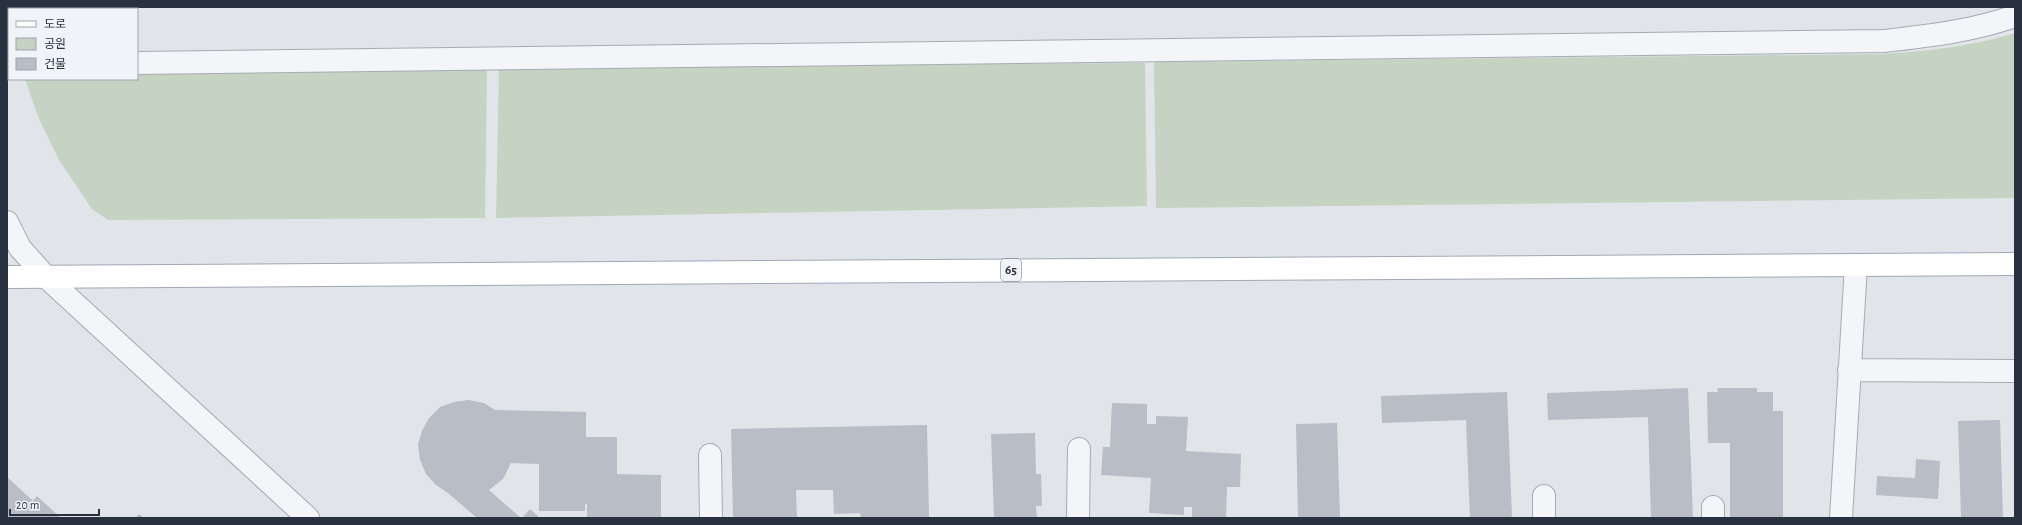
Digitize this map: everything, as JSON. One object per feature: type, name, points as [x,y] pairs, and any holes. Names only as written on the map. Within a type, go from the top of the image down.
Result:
[{"type":"main road","name":"65","points":[[7,277],[2015,264]]},
{"type":"street","points":[[138,63],[1884,41],[1942,34],[1997,22],[2015,16]]},
{"type":"street","points":[[7,222],[20,248],[46,277],[308,518]]},
{"type":"street","points":[[1841,518],[1856,265]]},
{"type":"street","points":[[1849,370],[2015,371]]},
{"type":"street","points":[[1078,449],[1078,518]]},
{"type":"street","points":[[710,455],[711,518]]},
{"type":"street","points":[[1544,496],[1544,518]]},
{"type":"green space","points":[[2015,33],[2015,198],[1156,208],[1154,62],[1881,54],[1948,48],[1981,42]]},
{"type":"green space","points":[[1145,63],[1147,206],[496,218],[499,67]]},
{"type":"green space","points":[[487,68],[485,218],[108,220],[92,209],[59,160],[39,119],[25,80],[138,80],[138,72]]},
{"type":"building","points":[[1688,388],[1693,518],[1651,518],[1648,417],[1548,420],[1547,393]]},
{"type":"building","points":[[1717,388],[1757,388],[1757,392],[1773,392],[1773,411],[1783,411],[1783,518],[1730,518],[1730,443],[1708,443],[1707,392],[1718,392]]},
{"type":"building","points":[[1507,392],[1512,518],[1470,518],[1466,420],[1382,423],[1381,396]]},
{"type":"building","points":[[469,400],[484,403],[495,410],[586,412],[586,437],[617,437],[617,474],[661,475],[661,518],[587,518],[587,504],[585,504],[585,511],[539,511],[539,464],[511,463],[503,479],[489,490],[521,518],[477,518],[448,493],[436,485],[426,474],[420,460],[418,445],[422,431],[429,418],[440,407],[454,402]]},
{"type":"building","points":[[1112,403],[1147,404],[1147,424],[1156,424],[1156,416],[1188,417],[1186,451],[1241,454],[1240,487],[1227,487],[1226,518],[1192,518],[1192,507],[1184,507],[1184,515],[1149,513],[1151,478],[1101,475],[1103,447],[1110,447]]},
{"type":"building","points":[[2000,420],[2003,518],[1961,518],[1958,421]]},
{"type":"building","points":[[1337,423],[1340,518],[1298,518],[1296,424]]},
{"type":"building","points":[[927,425],[929,518],[861,518],[860,513],[834,514],[833,490],[796,490],[797,518],[733,518],[731,429]]},
{"type":"building","points":[[1035,433],[1036,474],[1041,474],[1042,506],[1036,506],[1037,518],[994,518],[991,434]]},
{"type":"building","points":[[1916,459],[1940,461],[1938,499],[1876,495],[1877,476],[1915,478]]},
{"type":"building","points":[[7,477],[33,501],[37,496],[61,518],[7,518]]},
{"type":"building","points":[[530,509],[540,518],[522,518]]},
{"type":"building","points":[[139,514],[144,518],[135,518]]}]
